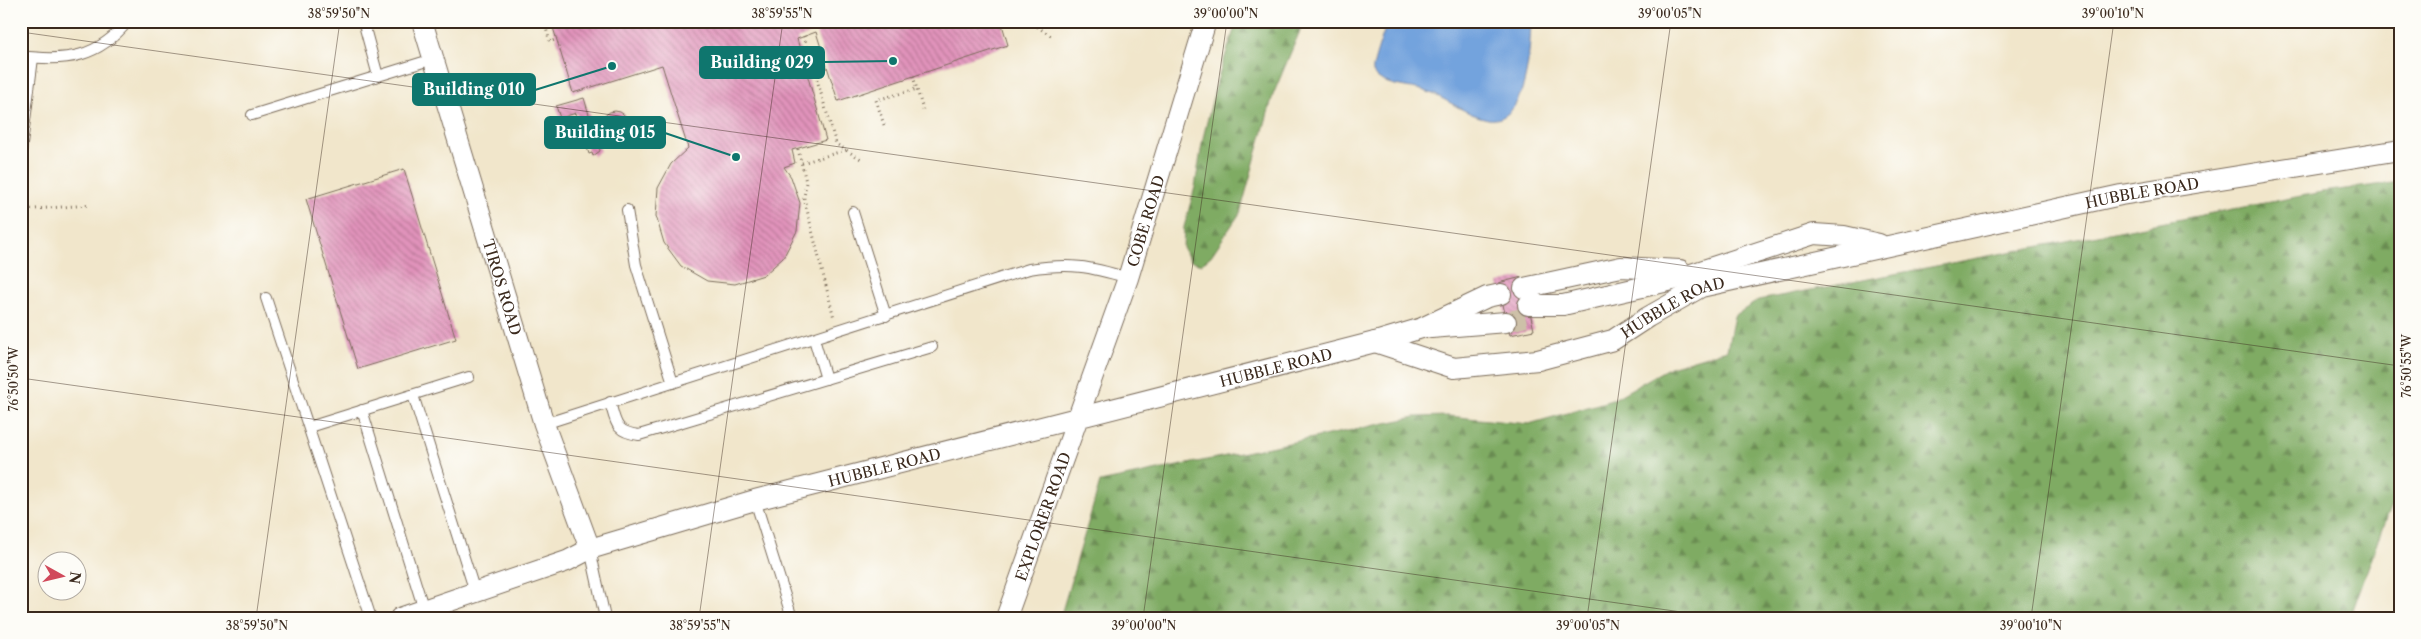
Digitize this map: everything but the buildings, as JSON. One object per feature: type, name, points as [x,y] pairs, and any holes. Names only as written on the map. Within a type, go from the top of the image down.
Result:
[{"type":"street","name":"TIROS ROAD","points":[[422,21],[544,424],[590,549]]},
{"type":"street","name":"COBE ROAD","points":[[1078,417],[1128,278],[1206,21]]},
{"type":"street","name":"HUBBLE ROAD","points":[[1375,342],[1454,368],[1538,360],[1614,340],[1648,317],[1701,287],[2121,195],[2400,150]]},
{"type":"street","name":"HUBBLE ROAD","points":[[1702,269],[1654,270],[1621,267],[1527,303],[1563,305],[1673,280],[1814,234],[1844,236],[1886,246]]},
{"type":"street","name":"HUBBLE ROAD","points":[[400,618],[568,561],[590,549],[755,500],[1375,342],[1422,328],[1487,297],[1504,309],[1452,327],[1422,328]]},
{"type":"street","name":"EXPLORER ROAD","points":[[1006,618],[1078,417]]},
{"type":"lane","points":[[21,56],[55,60],[78,56],[101,46],[120,31],[128,21]]},
{"type":"lane","points":[[363,21],[378,76]]},
{"type":"lane","points":[[21,152],[33,58]]},
{"type":"lane","points":[[252,115],[433,59]]},
{"type":"lane","points":[[627,210],[636,265],[673,383]]},
{"type":"lane","points":[[853,212],[886,316]]},
{"type":"lane","points":[[544,424],[1037,268],[1060,264],[1093,267],[1128,278]]},
{"type":"lane","points":[[266,298],[371,618]]},
{"type":"lane","points":[[814,339],[826,379]]},
{"type":"lane","points":[[610,402],[618,427],[626,433],[639,435],[932,347]]},
{"type":"lane","points":[[309,427],[469,377]]},
{"type":"lane","points":[[413,394],[475,592]]},
{"type":"lane","points":[[362,410],[424,610]]},
{"type":"lane","points":[[755,500],[792,618]]},
{"type":"lane","points":[[590,549],[605,618]]},
{"type":"path","points":[[544,21],[550,42],[557,39]]},
{"type":"path","points":[[1029,21],[1051,36]]},
{"type":"path","points":[[804,36],[836,144],[861,159]]},
{"type":"path","points":[[913,76],[923,110]]},
{"type":"path","points":[[884,125],[876,100],[916,89]]},
{"type":"path","points":[[798,149],[806,182],[804,198],[837,332]]},
{"type":"path","points":[[802,163],[846,150]]},
{"type":"path","points":[[21,210],[89,205]]},
{"type":"green space","points":[[1237,21],[1304,21],[1273,95],[1240,213],[1211,256],[1201,264],[1190,260],[1183,248],[1184,227],[1195,187],[1203,138],[1217,81]]},
{"type":"green space","points":[[2400,182],[2400,492],[2386,518],[2350,618],[1060,618],[1100,482],[1415,417],[1448,416],[1529,424],[1612,400],[1670,367],[1727,350],[1734,316],[1759,300],[2322,192]]},
{"type":"water","points":[[1388,21],[1531,21],[1528,65],[1519,97],[1511,110],[1501,118],[1488,119],[1472,114],[1425,91],[1382,81],[1373,72],[1373,69]]},
{"type":"tunnel","points":[[1506,322],[1530,316]]},
{"type":"place","name":"Building 029","points":[[893,61]]},
{"type":"place","name":"Building 010","points":[[612,66]]},
{"type":"place","name":"Building 015","points":[[736,157]]}]
